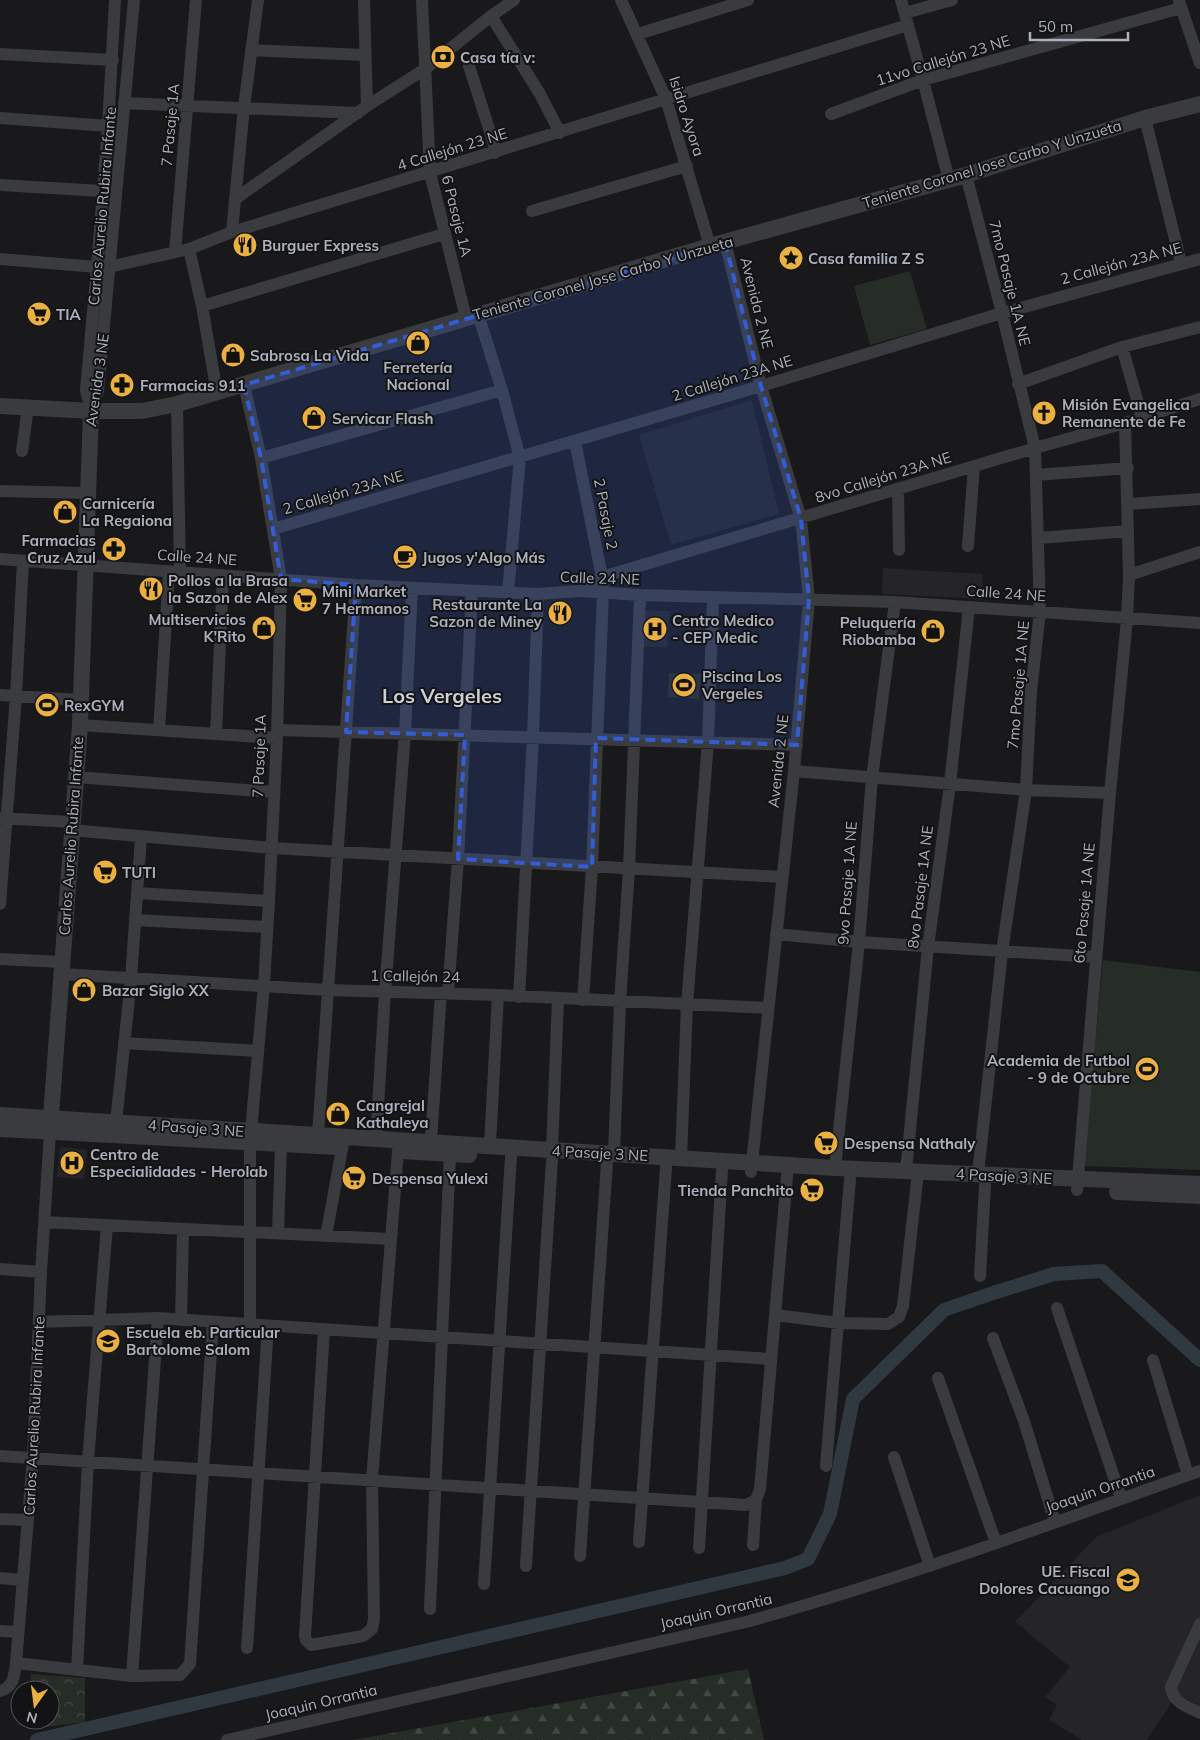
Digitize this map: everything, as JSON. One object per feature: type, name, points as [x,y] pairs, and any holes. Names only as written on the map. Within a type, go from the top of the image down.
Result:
[{"type":"street","name":"Carlos Aurelio Rubira Infante","points":[[103,267],[102,191],[113,60],[115,0]]},
{"type":"street","name":"Carlos Aurelio Rubira Infante","points":[[103,267],[124,103],[134,0]]},
{"type":"street","name":"7 Pasaje 1A","points":[[175,252],[196,0]]},
{"type":"street","points":[[232,232],[244,107],[258,0]]},
{"type":"street","points":[[362,110],[364,0]]},
{"type":"street","name":"6 Pasaje 1A","points":[[422,0],[430,172],[444,234],[472,316],[502,390],[520,458],[508,592]]},
{"type":"street","points":[[235,199],[424,69],[514,0]]},
{"type":"street","name":"Isidro Ayora","points":[[621,0],[666,99],[686,166],[718,244]]},
{"type":"street","points":[[638,34],[748,0]]},
{"type":"street","points":[[900,0],[924,80],[948,180]]},
{"type":"street","name":"4 Callejón 23 NE","points":[[0,259],[103,267],[189,249],[232,232],[495,153],[666,99],[906,19],[952,0]]},
{"type":"street","points":[[1180,4],[1200,63]]},
{"type":"street","name":"11vo Callejón 23 NE","points":[[831,114],[924,80],[1180,4]]},
{"type":"street","points":[[491,16],[540,94],[560,133]]},
{"type":"street","points":[[251,50],[364,55]]},
{"type":"street","points":[[0,54],[113,60]]},
{"type":"street","points":[[469,66],[494,141],[495,153]]},
{"type":"street","points":[[124,103],[362,110]]},
{"type":"street","name":"Teniente Coronel Jose Carbo Y Unzueta","points":[[0,406],[91,411],[142,411],[177,404],[718,244],[966,175],[1145,118],[1200,104]]},
{"type":"street","points":[[0,118],[108,126]]},
{"type":"street","points":[[1145,118],[1181,263]]},
{"type":"street","points":[[532,211],[686,166]]},
{"type":"street","name":"7mo Pasaje 1A NE","points":[[966,175],[1035,448],[1040,612],[1032,691],[1026,790],[1002,952],[981,1179],[980,1276]]},
{"type":"street","points":[[0,185],[102,191]]},
{"type":"street","points":[[202,306],[444,234]]},
{"type":"street","name":"Avenida 2 NE","points":[[718,244],[801,519],[809,599],[797,744],[751,1167]]},
{"type":"street","points":[[189,249],[202,306],[217,393]]},
{"type":"street","name":"2 Callejón 23A NE","points":[[273,529],[520,458],[1002,313],[1200,259]]},
{"type":"street","name":"Avenida 3 NE","points":[[87,493],[91,411],[98,391],[103,267]]},
{"type":"street","points":[[1018,384],[1122,348],[1200,327]]},
{"type":"street","points":[[1122,348],[1142,417]]},
{"type":"street","name":"7 Pasaje 1A","points":[[244,385],[261,458],[281,579],[272,848],[264,985],[250,1137],[250,1324]]},
{"type":"street","points":[[261,458],[502,390]]},
{"type":"street","name":"8vo Callejón 23A NE","points":[[578,591],[602,578],[1200,399]]},
{"type":"street","points":[[159,730],[174,572],[177,404]]},
{"type":"street","points":[[22,451],[28,407]]},
{"type":"street","name":"6to Pasaje 1A NE","points":[[1077,1185],[1110,794],[1127,619],[1129,575],[1128,468],[1125,423]]},
{"type":"street","name":"2 Pasaje 2","points":[[575,441],[602,578],[603,593],[592,866],[583,1000]]},
{"type":"street","points":[[968,546],[974,466]]},
{"type":"street","points":[[1036,474],[1128,468]]},
{"type":"street","points":[[898,489],[899,550]]},
{"type":"street","points":[[0,491],[87,493]]},
{"type":"street","name":"Carlos Aurelio Rubira Infante","points":[[0,1691],[8,1689],[13,1682],[16,1663],[33,1458],[50,1125],[80,725],[87,493]]},
{"type":"street","points":[[1128,504],[1200,499]]},
{"type":"street","points":[[1039,538],[1128,530]]},
{"type":"street","points":[[1129,575],[1200,552]]},
{"type":"street","name":"Calle 24 NE","points":[[0,559],[356,585],[538,594],[578,591],[640,595],[895,602],[1200,624]]},
{"type":"street","points":[[0,904],[3,818],[16,696],[22,561]]},
{"type":"street","points":[[216,734],[224,575]]},
{"type":"street","points":[[318,1135],[356,585]]},
{"type":"street","points":[[376,1139],[405,733],[412,588]]},
{"type":"street","points":[[431,1141],[458,859],[472,591]]},
{"type":"street","points":[[518,997],[534,737],[538,594]]},
{"type":"street","points":[[580,1556],[594,1348],[610,1158],[629,868],[640,595]]},
{"type":"street","points":[[680,1158],[687,1004],[708,742],[713,597]]},
{"type":"street","name":"9vo Pasaje 1A NE","points":[[835,1168],[859,942],[872,778],[895,602]]},
{"type":"street","name":"8vo Pasaje 1A NE","points":[[775,1315],[839,1323],[888,1324],[899,1317],[903,1306],[928,947],[950,784],[969,607]]},
{"type":"street","points":[[0,695],[80,700]]},
{"type":"street","points":[[80,725],[216,734],[405,733],[797,744]]},
{"type":"street","points":[[794,772],[1026,790],[1110,794]]},
{"type":"street","points":[[75,777],[274,792]]},
{"type":"street","points":[[3,818],[141,837],[272,848],[782,877]]},
{"type":"street","points":[[116,1123],[131,979],[141,837]]},
{"type":"street","points":[[137,893],[269,901]]},
{"type":"street","points":[[135,920],[267,927]]},
{"type":"street","points":[[776,934],[859,942],[1096,958]]},
{"type":"street","name":"1 Callejón 24","points":[[0,959],[131,979],[328,990],[498,995],[768,1008]]},
{"type":"street","points":[[490,1145],[498,995]]},
{"type":"street","points":[[526,1566],[552,1155],[558,999]]},
{"type":"street","points":[[124,1043],[258,1050]]},
{"type":"street","name":"4 Pasaje 3 NE","points":[[0,1115],[50,1125],[250,1137],[318,1135],[343,1142],[398,1151],[511,1157],[552,1155],[610,1158],[680,1158],[751,1167],[787,1169],[835,1168],[912,1176],[1077,1185],[1200,1196]]},
{"type":"street","name":"4 Pasaje 3 NE","points":[[0,1129],[116,1123],[250,1137],[281,1145],[376,1139],[431,1141],[490,1145],[552,1155]]},
{"type":"street","points":[[326,1236],[343,1142]]},
{"type":"street","points":[[278,1233],[281,1145]]},
{"type":"street","points":[[324,1329],[305,1636],[310,1645],[363,1636],[372,1629],[374,1619],[372,1480],[398,1151]]},
{"type":"street","points":[[430,1609],[440,1337],[450,1154]]},
{"type":"street","points":[[484,1584],[511,1157]]},
{"type":"street","name":"4 Pasaje 3 NE","points":[[610,1158],[666,1166],[722,1170],[751,1167]]},
{"type":"street","points":[[639,1542],[666,1166]]},
{"type":"street","points":[[753,1545],[756,1500],[760,1489],[772,1359],[787,1169]]},
{"type":"street","name":"4 Pasaje 3 NE","points":[[787,1169],[850,1179],[912,1176]]},
{"type":"street","points":[[700,1548],[722,1170]]},
{"type":"street","points":[[826,1466],[850,1179]]},
{"type":"street","name":"4 Pasaje 3 NE","points":[[1077,1185],[1200,1184]]},
{"type":"street","points":[[44,1222],[390,1239]]},
{"type":"street","points":[[77,1670],[88,1461],[107,1225]]},
{"type":"street","points":[[181,1320],[183,1229]]},
{"type":"street","points":[[0,1269],[41,1272]]},
{"type":"street","points":[[1058,1308],[1121,1498]]},
{"type":"street","points":[[39,1322],[158,1318],[772,1359]]},
{"type":"street","points":[[132,1676],[158,1318]]},
{"type":"street","points":[[16,1663],[132,1676],[180,1675],[190,1664],[213,1322]]},
{"type":"street","points":[[247,1648],[268,1326]]},
{"type":"street","points":[[993,1338],[1024,1421],[1055,1522]]},
{"type":"street","points":[[1153,1360],[1194,1473]]},
{"type":"street","points":[[938,1378],[996,1543]]},
{"type":"street","points":[[0,1456],[702,1503],[746,1505],[756,1500]]},
{"type":"street","points":[[894,1456],[930,1566]]},
{"type":"street","name":"Joaquin Orrantia","points":[[226,1740],[746,1622],[826,1600],[930,1566],[1194,1473]]},
{"type":"street","points":[[0,1519],[28,1520]]},
{"type":"street","points":[[0,1578],[22,1580]]},
{"type":"street","points":[[1200,1624],[1170,1687],[1171,1694],[1177,1700],[1200,1713]]},
{"type":"street","points":[[0,1631],[18,1632]]},
{"type":"highlighted area","points":[[725,242],[761,386],[801,519],[809,599],[797,745],[596,738],[592,867],[458,859],[465,735],[346,732],[356,585],[281,579],[261,458],[244,385]]},
{"type":"shaded area","points":[[752,400],[779,514],[671,545],[639,435]]},
{"type":"shaded area","points":[[883,568],[983,574],[982,599],[882,594]]},
{"type":"shaded area","name":"Centro Medico - CEP Medic","points":[[642,610],[670,611],[667,647],[640,647]]},
{"type":"shaded area","name":"Centro de Especialidades - Herolab","points":[[60,1147],[87,1150],[84,1179],[57,1177]]},
{"type":"shaded area","name":"Escuela eb. Particular Bartolome Salom","points":[[116,1326],[115,1354],[99,1353],[101,1328]]},
{"type":"shaded area","name":"UE. Fiscal Dolores Cacuango","points":[[1200,1495],[1200,1706],[1177,1694],[1147,1740],[1082,1740],[1049,1720],[1057,1705],[1045,1697],[1070,1667],[1015,1622],[1096,1537]]},
{"type":"green space","points":[[910,271],[927,329],[870,345],[854,286]]},
{"type":"green space","name":"Piscina Los Vergeles","points":[[669,673],[701,674],[699,699],[668,697]]},
{"type":"green space","name":"Academia de Futbol - 9 de Octubre","points":[[1103,960],[1200,972],[1200,1170],[1084,1166]]},
{"type":"green space","points":[[748,1669],[764,1740],[353,1740]]},
{"type":"green space","points":[[31,1674],[85,1678],[85,1722],[60,1725],[60,1680],[31,1680]]},
{"type":"waterway","points":[[37,1740],[785,1568],[808,1559],[830,1514],[853,1399],[944,1310],[993,1293],[1054,1274],[1102,1271],[1200,1360]]},
{"type":"place","name":"Casa tía v:","points":[[443,57]]},
{"type":"place","name":"Burguer Express","points":[[245,245]]},
{"type":"place","name":"Casa familia Z S","points":[[791,258]]},
{"type":"place","name":"TIA","points":[[39,314]]},
{"type":"place","name":"Ferretería Nacional","points":[[418,343]]},
{"type":"place","name":"Sabrosa La Vida","points":[[233,355]]},
{"type":"place","name":"Farmacias 911","points":[[122,385]]},
{"type":"place","name":"Misión Evangelica Remanente de Fe","points":[[1044,413]]},
{"type":"place","name":"Servicar Flash","points":[[314,418]]},
{"type":"place","name":"Carnicería La Regaiona","points":[[65,512]]},
{"type":"place","name":"Farmacias Cruz Azul","points":[[114,549]]},
{"type":"place","name":"Jugos y'Algo Más","points":[[405,557]]},
{"type":"place","name":"Pollos a la Brasa la Sazon de Alex","points":[[151,589]]},
{"type":"place","name":"Mini Market 7 Hermanos","points":[[305,600]]},
{"type":"place","name":"Restaurante La Sazon de Miney","points":[[560,613]]},
{"type":"place","name":"Multiservicios K'Rito","points":[[264,628]]},
{"type":"place","name":"Centro Medico - CEP Medic","points":[[655,629]]},
{"type":"place","name":"Peluquería Riobamba","points":[[933,631]]},
{"type":"place","name":"Piscina Los Vergeles","points":[[684,685]]},
{"type":"place","name":"RexGYM","points":[[47,705]]},
{"type":"place","name":"TUTI","points":[[105,872]]},
{"type":"place","name":"Bazar Siglo XX","points":[[84,990]]},
{"type":"place","name":"Academia de Futbol - 9 de Octubre","points":[[1147,1069]]},
{"type":"place","name":"Cangrejal Kathaleya","points":[[338,1114]]},
{"type":"place","name":"Despensa Nathaly","points":[[826,1143]]},
{"type":"place","name":"Centro de Especialidades - Herolab","points":[[72,1163]]},
{"type":"place","name":"Despensa Yulexi","points":[[354,1178]]},
{"type":"place","name":"Tienda Panchito","points":[[812,1190]]},
{"type":"place","name":"Escuela eb. Particular Bartolome Salom","points":[[108,1341]]},
{"type":"place","name":"UE. Fiscal Dolores Cacuango","points":[[1128,1580]]},
{"type":"district","name":"Los Vergeles","points":[[442,695]]}]
